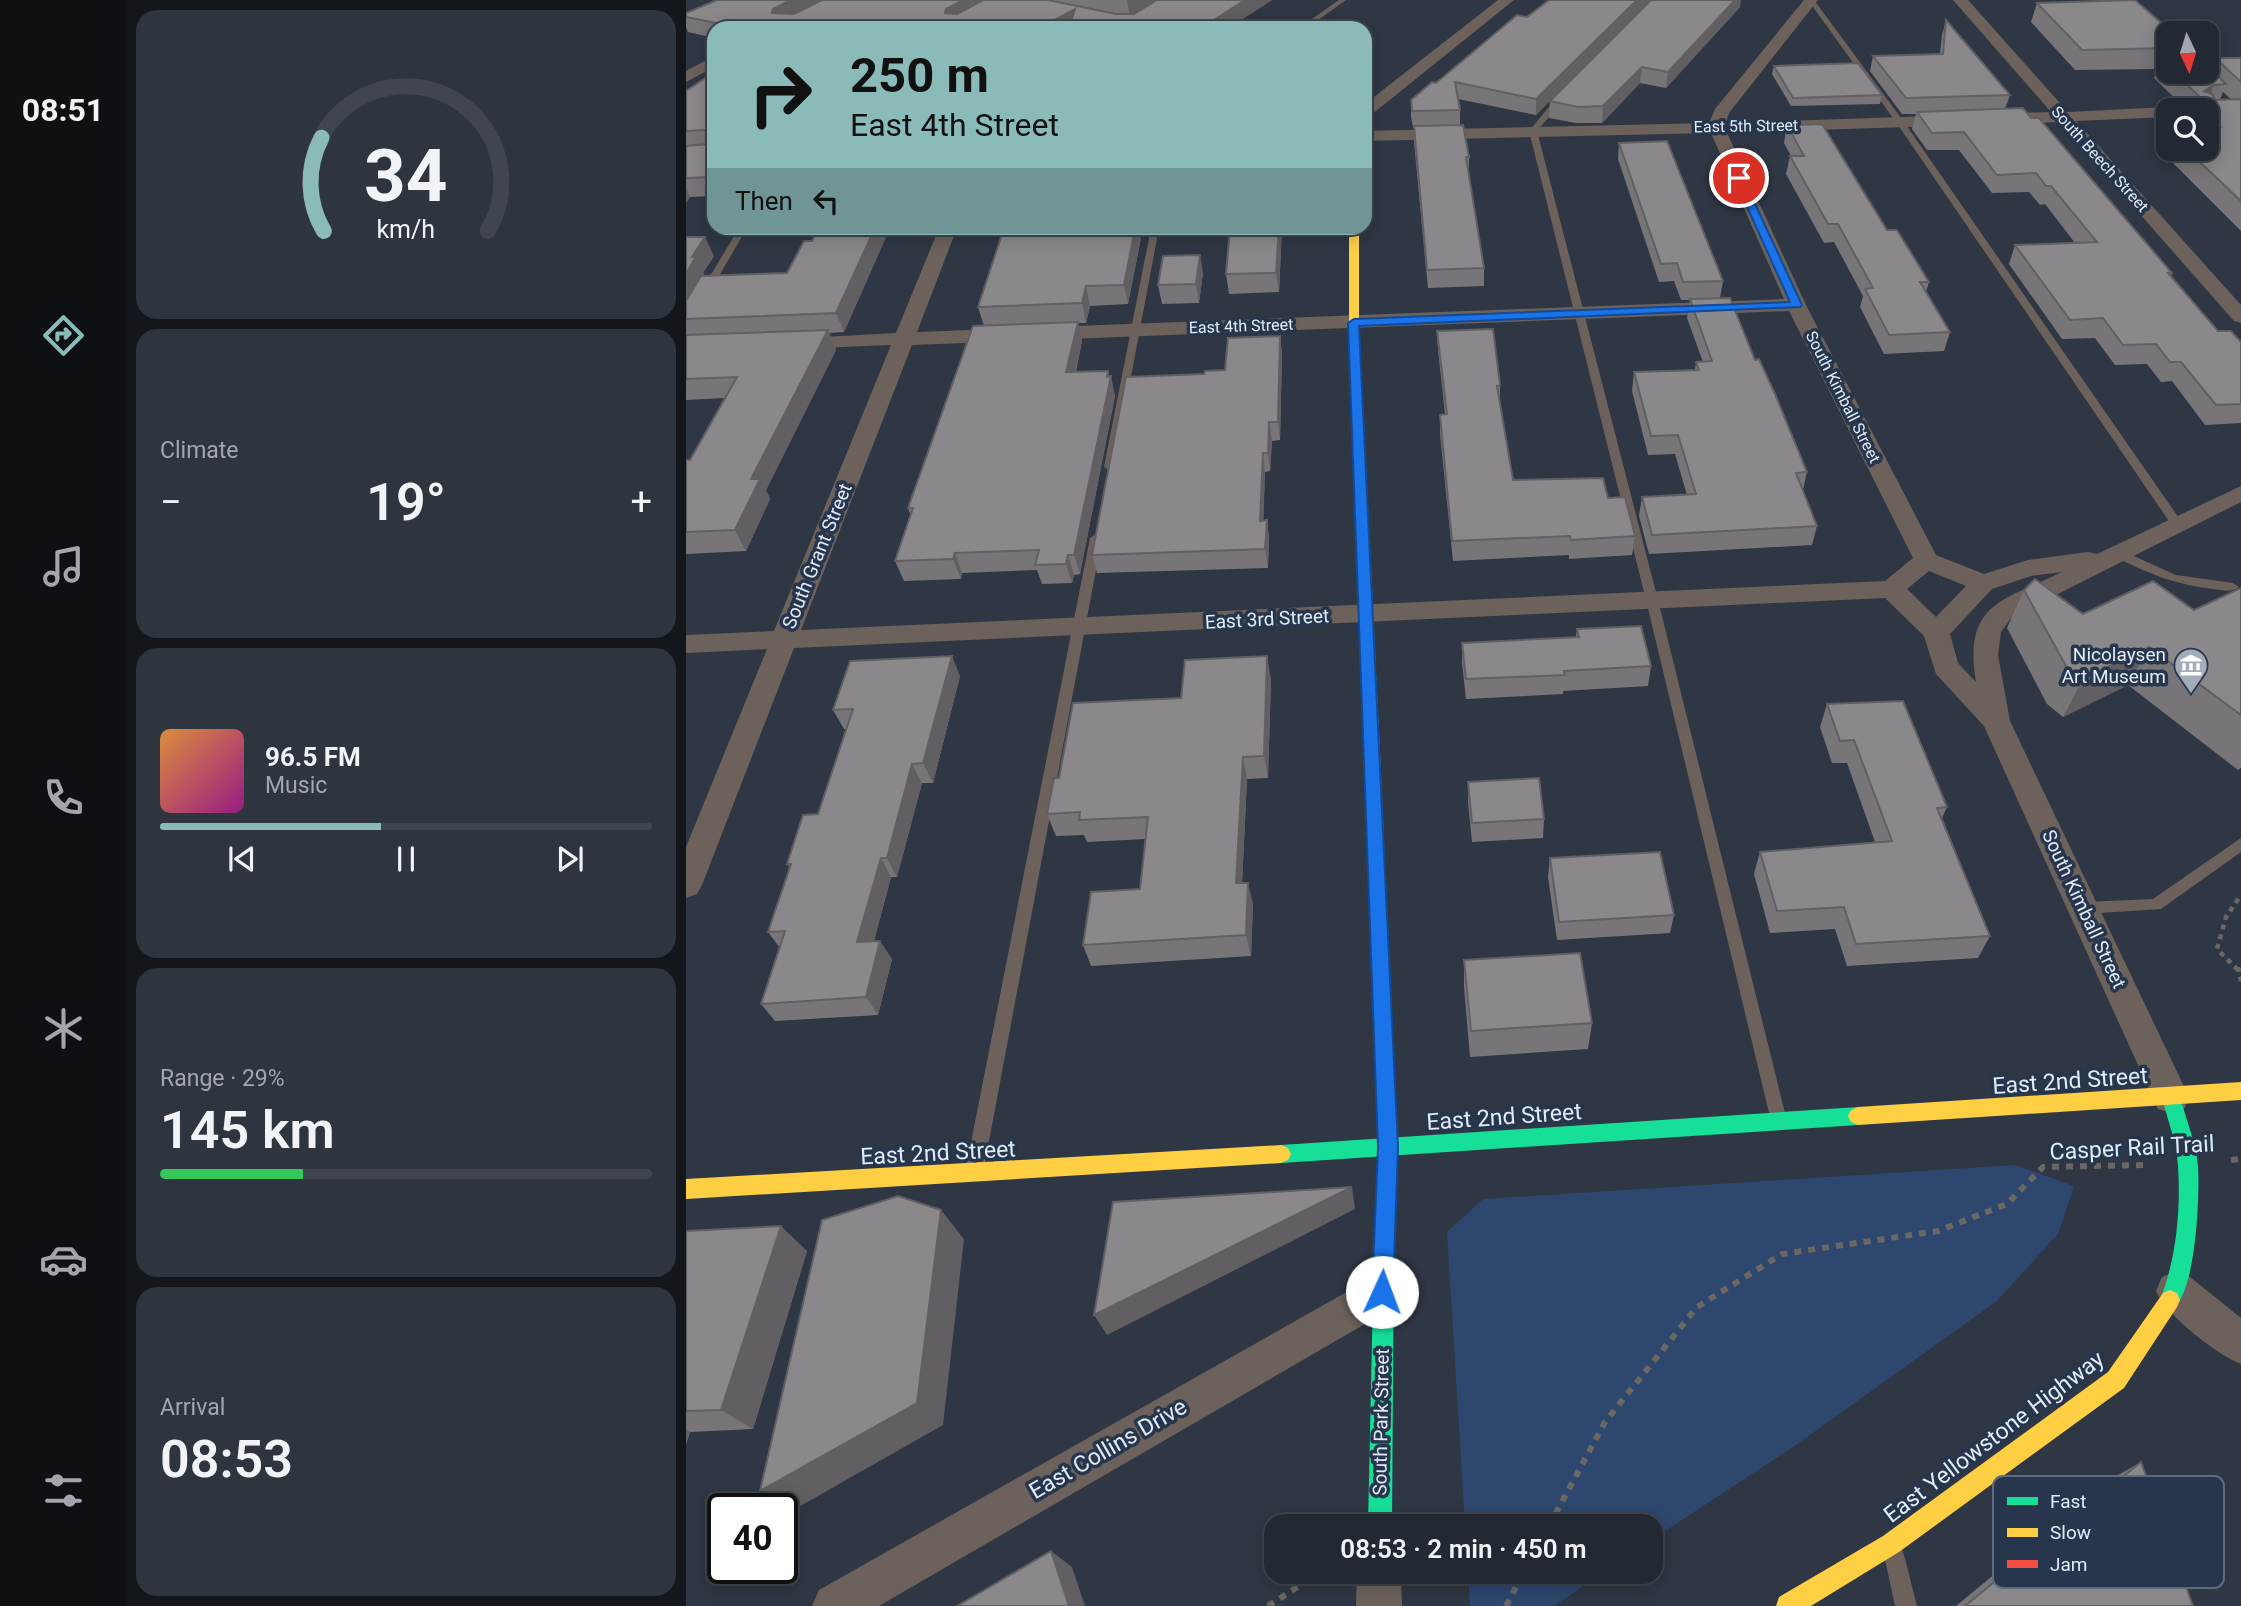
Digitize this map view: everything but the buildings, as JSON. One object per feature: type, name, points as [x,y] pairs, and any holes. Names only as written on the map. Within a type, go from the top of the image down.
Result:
[{"type":"street","points":[[1372,106],[1507,0]]},
{"type":"street","name":"South Beech Street","points":[[1960,0],[2241,317]]},
{"type":"street","points":[[1716,127],[1721,111],[1807,1]]},
{"type":"street","points":[[686,77],[707,65]]},
{"type":"street","name":"East 5th Street","points":[[1372,136],[1901,124],[2156,112]]},
{"type":"street","name":"South Kimball Street","points":[[1716,127],[1796,305],[1926,560]]},
{"type":"street","name":"South Grant Street","points":[[688,874],[945,235]]},
{"type":"street","name":"South Park Street","points":[[1354,235],[1354,323],[1388,1147],[1382,1292],[1380,1514]]},
{"type":"street","name":"East 4th Street","points":[[768,344],[1796,305]]},
{"type":"street","points":[[1996,721],[1985,655],[1988,630],[2003,611],[2241,493]]},
{"type":"street","points":[[1936,632],[1983,583],[2028,568],[2113,555]]},
{"type":"street","points":[[1983,583],[1926,560],[1891,589],[1936,632],[1946,667],[1996,721]]},
{"type":"street","name":"East 3rd Street","points":[[686,644],[1891,589]]},
{"type":"street","name":"South Kimball Street","points":[[1996,721],[2171,1097]]},
{"type":"street","name":"East 2nd Street","points":[[686,1189],[974,1174],[2241,1091]]},
{"type":"street","name":"East Yellowstone Highway","points":[[1788,1606],[1891,1544],[2116,1380],[2176,1291],[2188,1217],[2188,1164],[2171,1097]]},
{"type":"street","points":[[2176,1291],[2241,1344]]},
{"type":"street","name":"East Collins Drive","points":[[835,1606],[1382,1292]]},
{"type":"street","points":[[1379,1584],[1379,1606]]},
{"type":"lane","points":[[1312,21],[1343,0]]},
{"type":"lane","points":[[1807,1],[1901,124],[2177,524]]},
{"type":"lane","points":[[1571,88],[1542,117],[1533,131],[1652,600],[1779,1122]]},
{"type":"lane","points":[[686,324],[739,235]]},
{"type":"lane","points":[[1107,479],[1154,235]]},
{"type":"lane","points":[[974,1174],[1099,519]]},
{"type":"lane","points":[[2113,555],[2152,573],[2186,583],[2233,587]]},
{"type":"lane","points":[[2084,908],[2156,905],[2241,845]]},
{"type":"lane","points":[[1891,1544],[1906,1606]]},
{"type":"path","points":[[2241,895],[2226,917],[2217,949],[2239,970],[2241,981]]},
{"type":"path","name":"Casper Rail Trail","points":[[1555,1514],[1605,1422],[1697,1307],[1782,1254],[1938,1231],[2007,1204],[2043,1167],[2188,1164],[2241,1159]]},
{"type":"path","points":[[1506,1606],[1518,1584]]},
{"type":"path","points":[[1268,1606],[1299,1586]]},
{"type":"shaded area","points":[[2015,1165],[2074,1186],[2058,1234],[1997,1301],[1793,1447],[1663,1532],[1663,1514],[1464,1514],[1447,1232],[1483,1199]]},
{"type":"shaded area","points":[[1469,1584],[1586,1584],[1554,1606],[1470,1606]]},
{"type":"traffic: fast","points":[[2170,1300],[2176,1291],[2188,1217],[2188,1164],[2171,1097]]},
{"type":"traffic: fast","points":[[1281,1154],[1858,1116]]},
{"type":"traffic: fast","points":[[1380,1514],[1384,1247]]},
{"type":"traffic: slow","points":[[1354,235],[1354,323],[1373,775]]},
{"type":"traffic: slow","points":[[1858,1116],[2241,1091]]},
{"type":"traffic: slow","points":[[686,1189],[1281,1154]]},
{"type":"traffic: slow","points":[[1788,1606],[1891,1544],[2116,1380],[2170,1300]]},
{"type":"traffic: jam","points":[[1373,775],[1388,1147],[1384,1247]]},
{"type":"place","name":"Nicolaysen Art Museum","points":[[2191,695]]},
{"type":"route","points":[[1382,1292],[1388,1147],[1354,323],[1796,305],[1739,178]]}]
